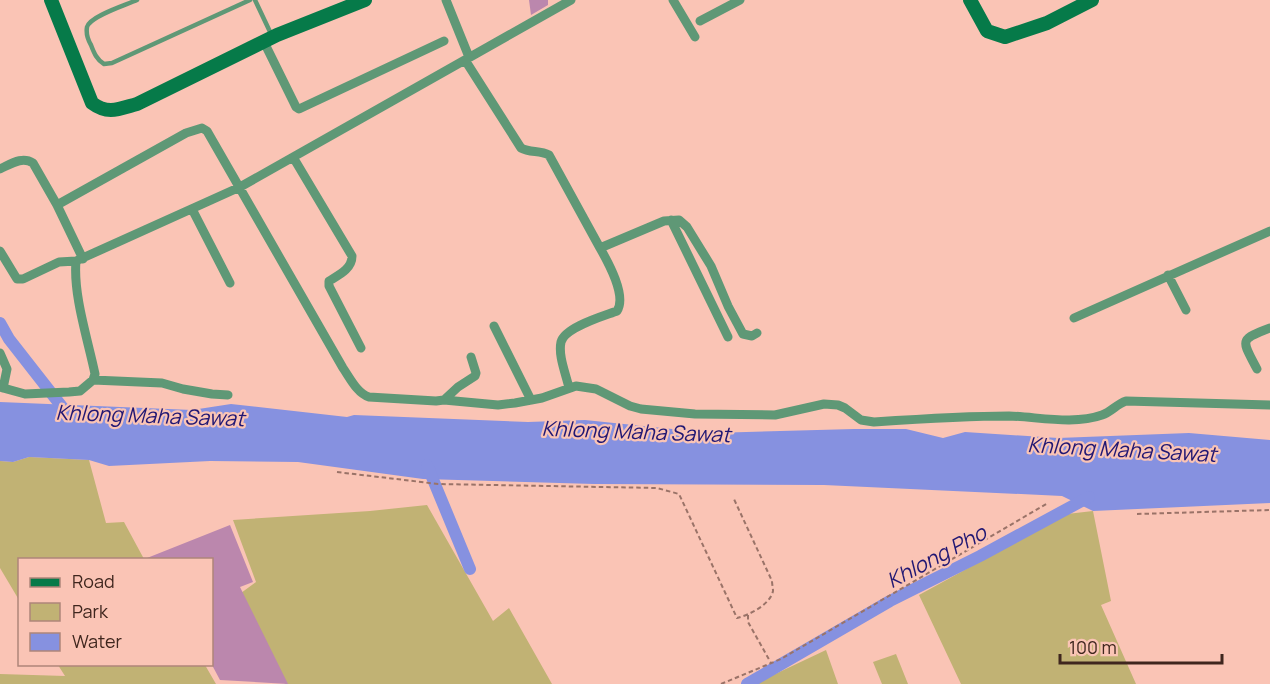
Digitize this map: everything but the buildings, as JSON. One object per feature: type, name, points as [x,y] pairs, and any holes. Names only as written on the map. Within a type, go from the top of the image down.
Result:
[{"type":"street","points":[[51,0],[92,103],[101,109],[113,110],[137,104],[268,40],[365,0]]},
{"type":"street","points":[[446,0],[467,59],[521,148],[528,152],[543,152],[549,155],[611,269],[618,288],[620,307],[617,311],[570,330],[561,342],[569,388]]},
{"type":"street","points":[[0,251],[17,279],[23,279],[59,262],[79,260],[240,187],[571,0]]},
{"type":"street","points":[[672,0],[695,38]]},
{"type":"street","points":[[700,21],[740,0]]},
{"type":"street","points":[[970,0],[987,31],[1005,37],[1047,22],[1085,2]]},
{"type":"street","points":[[268,40],[296,107],[299,109],[444,41]]},
{"type":"street","points":[[57,205],[186,133],[202,128],[207,131],[343,368],[363,395],[369,397],[498,405],[542,398],[576,386],[596,389],[641,410],[695,414],[776,414],[824,404],[838,405],[861,420],[874,422],[998,416],[1048,419],[1092,417],[1103,415],[1117,404],[1126,401],[1270,405]]},
{"type":"street","points":[[293,157],[352,256],[352,262],[348,268],[329,281],[329,286],[361,348]]},
{"type":"street","points":[[0,169],[27,159],[33,163],[57,205],[79,260],[75,273],[83,324],[95,374],[93,380],[80,391],[42,395],[25,394],[4,388],[7,369],[0,353]]},
{"type":"street","points":[[192,209],[230,283]]},
{"type":"street","points":[[600,248],[638,231],[671,220],[679,220],[687,227],[711,266],[743,334],[752,336],[757,333]]},
{"type":"street","points":[[671,220],[728,337]]},
{"type":"street","points":[[1074,318],[1270,231]]},
{"type":"street","points":[[1168,275],[1186,310]]},
{"type":"street","points":[[494,326],[531,400]]},
{"type":"street","points":[[1257,369],[1245,345],[1246,340],[1270,328]]},
{"type":"street","points":[[444,400],[475,376],[471,357]]},
{"type":"street","points":[[93,380],[162,383],[212,394],[228,394]]},
{"type":"lane","points":[[137,0],[93,19],[88,25],[87,34],[91,46],[98,60],[104,64],[112,63],[249,0]]},
{"type":"lane","points":[[255,0],[268,40]]},
{"type":"path","points":[[337,472],[438,484],[657,488],[679,494],[737,618],[748,615],[767,601],[773,592],[772,581],[734,497]]},
{"type":"path","points":[[721,684],[771,663],[1048,503]]},
{"type":"path","points":[[1137,514],[1270,510]]},
{"type":"path","points":[[748,615],[748,622],[771,663]]},
{"type":"green space","points":[[29,457],[89,460],[106,523],[124,522],[143,558],[18,558],[18,598],[0,568],[0,461],[13,462]]},
{"type":"green space","points":[[427,505],[493,621],[509,608],[552,684],[285,684],[241,593],[256,582],[233,520]]},
{"type":"green space","points":[[1093,511],[1111,601],[1101,605],[1136,684],[961,684],[919,595],[1067,514]]},
{"type":"green space","points":[[826,650],[838,684],[754,684]]},
{"type":"green space","points":[[896,654],[908,684],[882,684],[873,662]]},
{"type":"green space","points":[[59,666],[206,666],[216,684],[0,684],[0,674],[65,676]]},
{"type":"water","name":"Khlong Maha Sawat","points":[[0,402],[192,410],[231,404],[347,417],[354,415],[528,422],[585,420],[711,433],[906,429],[943,438],[965,432],[1058,438],[1189,433],[1270,440],[1270,503],[1093,511],[1062,496],[824,485],[594,484],[423,479],[298,462],[210,461],[109,466],[89,460],[29,457],[13,462],[0,461]]},
{"type":"waterway","name":"Khlong Maha Sawat","points":[[0,323],[9,339],[70,417]]},
{"type":"waterway","points":[[427,465],[470,569]]},
{"type":"waterway","name":"Khlong Pho","points":[[747,684],[890,601],[980,556],[1089,497]]}]
